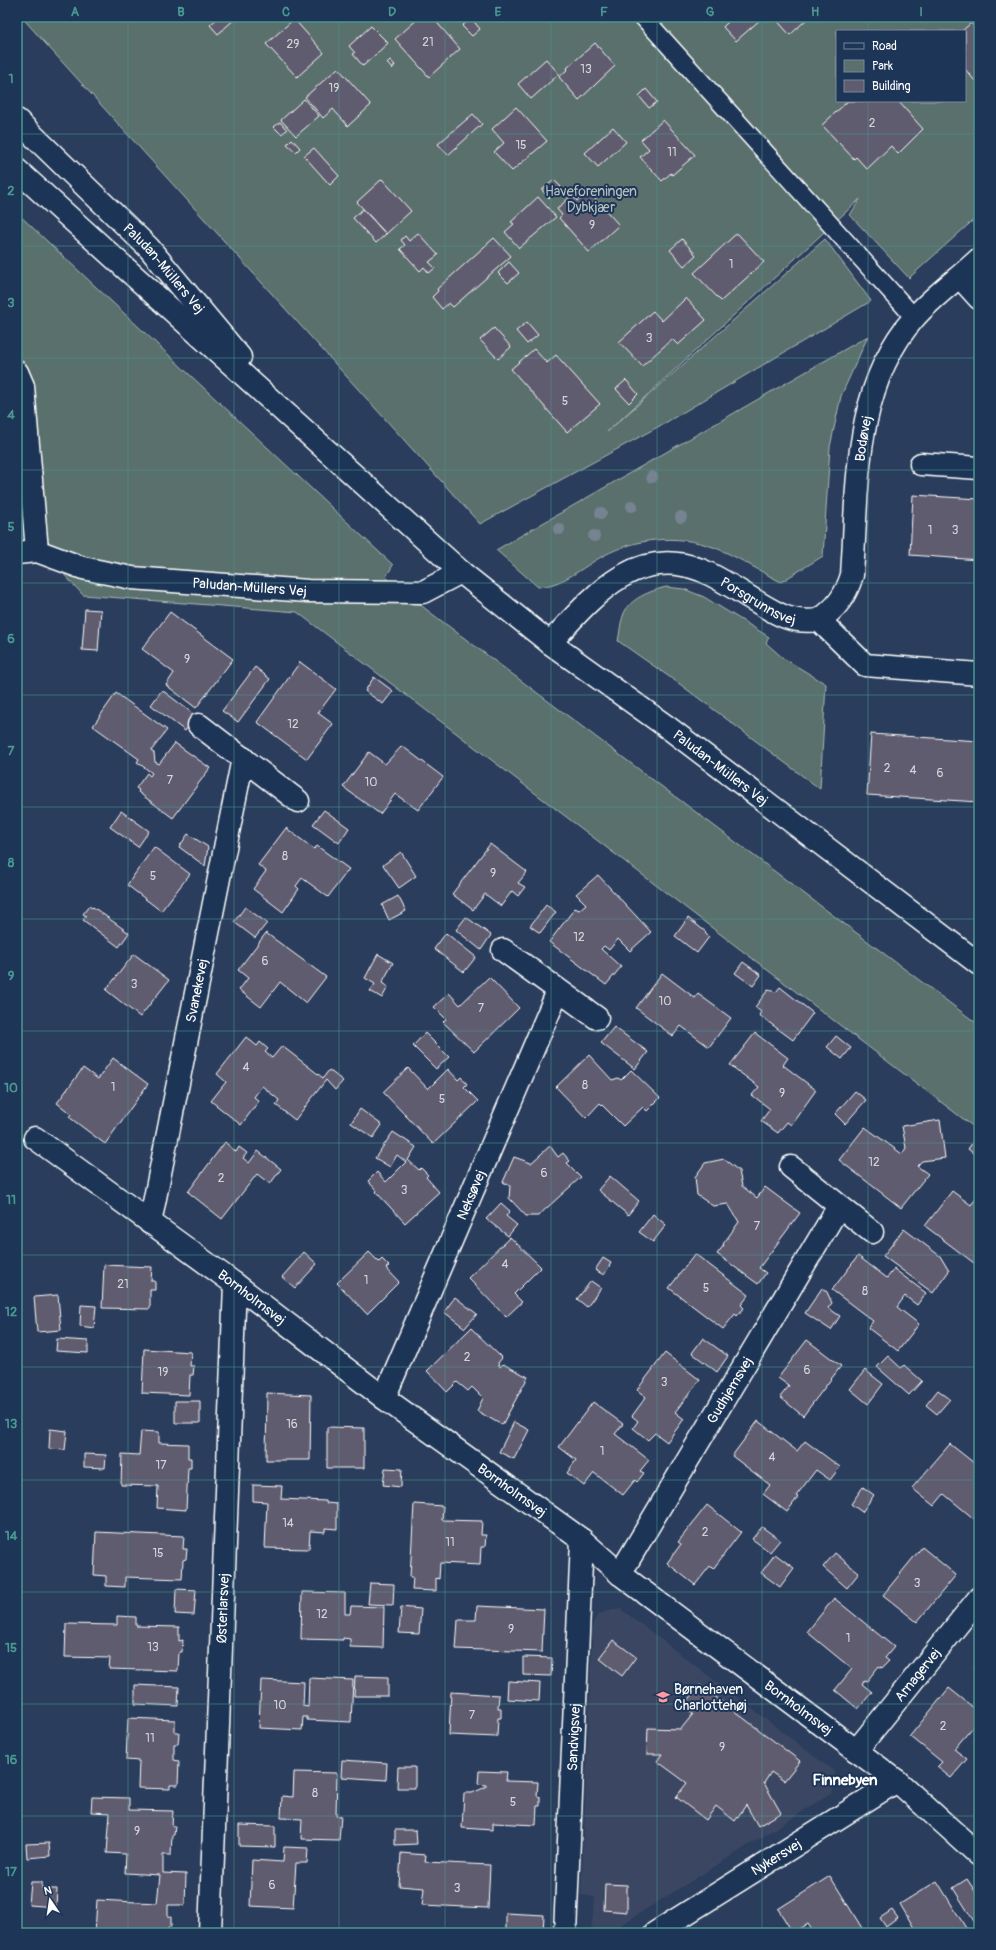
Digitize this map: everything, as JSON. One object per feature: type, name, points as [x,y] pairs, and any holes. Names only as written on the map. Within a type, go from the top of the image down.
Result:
[{"type":"street","name":"Paludan-Müllers Vej","points":[[17,120],[149,248],[299,427]]},
{"type":"street","name":"Paludan-Müllers Vej","points":[[17,170],[299,427],[461,572],[550,643],[670,729],[979,964]]},
{"type":"street","name":"Bodøvej","points":[[819,620],[832,611],[848,589],[852,575],[859,461],[870,404],[890,351],[914,317],[979,259]]},
{"type":"street","points":[[960,276],[979,298]]},
{"type":"street","name":"Paludan-Müllers Vej","points":[[17,372],[23,386],[27,552],[83,568],[132,578],[308,592],[424,592],[461,572]]},
{"type":"street","points":[[921,464],[979,468]]},
{"type":"street","name":"Porsgrunnsvej","points":[[550,643],[595,595],[607,586],[635,569],[666,564],[682,565],[700,570],[792,620],[806,622],[819,620]]},
{"type":"street","points":[[819,620],[865,665],[979,674]]},
{"type":"street","points":[[199,725],[298,801]]},
{"type":"street","name":"Svanekevej","points":[[150,1223],[243,758]]},
{"type":"street","points":[[503,950],[597,1018]]},
{"type":"street","name":"Neksøvej","points":[[384,1398],[558,990]]},
{"type":"street","name":"Bornholmsvej","points":[[35,1138],[235,1284],[384,1398],[582,1540],[620,1574],[897,1781],[979,1855]]},
{"type":"street","points":[[791,1167],[872,1232]]},
{"type":"street","name":"Gudhjemsvej","points":[[620,1574],[840,1206]]},
{"type":"street","name":"Østerlarsvej","points":[[210,1933],[235,1284]]},
{"type":"street","name":"Sandvigsvej","points":[[565,1933],[582,1540]]},
{"type":"street","name":"Arnagervej","points":[[856,1751],[979,1598]]},
{"type":"street","name":"Nykersvej","points":[[655,1933],[897,1781]]},
{"type":"lane","points":[[643,17],[914,317]]},
{"type":"shaded area","name":"Børnehaven Charlottehøj","points":[[613,1609],[621,1609],[835,1772],[832,1793],[608,1933],[594,1933],[591,1931],[595,1897],[581,1895],[593,1622],[599,1614]]},
{"type":"green space","name":"Haveforeningen Dybkjær","points":[[26,17],[979,17],[979,215],[909,278],[850,215],[860,199],[607,432],[825,239],[871,301],[665,423],[480,524],[26,22]]},
{"type":"green space","points":[[17,213],[393,565],[386,577],[427,610],[979,1025],[979,1131],[297,612],[83,595],[24,531],[17,467]]},
{"type":"green space","points":[[868,336],[841,396],[830,447],[823,556],[781,582],[721,550],[699,543],[671,539],[629,545],[603,556],[556,583],[538,587],[496,550]]},
{"type":"green space","points":[[666,587],[684,589],[704,597],[769,637],[766,643],[783,658],[826,684],[820,789],[681,685],[618,641],[622,619],[630,605],[635,600],[647,593]]},
{"type":"building","points":[[219,17],[237,17],[218,34],[210,25]]},
{"type":"building","points":[[420,17],[432,17],[460,49],[429,77],[395,39]]},
{"type":"building","points":[[733,17],[759,17],[761,19],[736,41],[723,27]]},
{"type":"building","points":[[774,17],[809,17],[790,35]]},
{"type":"building","points":[[471,18],[480,29],[472,36],[462,26]]},
{"type":"building","points":[[294,19],[324,53],[297,77],[266,44]]},
{"type":"building","points":[[971,23],[979,32],[979,77],[975,81],[966,70],[966,30],[963,30]]},
{"type":"building","points":[[371,26],[388,43],[363,66],[353,54],[355,53],[349,46]]},
{"type":"building","points":[[595,43],[615,66],[579,100],[559,77]]},
{"type":"building","points":[[546,59],[559,74],[531,99],[518,84]]},
{"type":"building","points":[[390,60],[395,65],[392,69],[387,63]]},
{"type":"building","points":[[338,68],[371,105],[348,126],[333,109],[323,118],[305,97]]},
{"type":"building","points":[[646,89],[657,102],[649,108],[639,96]]},
{"type":"building","points":[[304,99],[319,116],[296,136],[281,120]]},
{"type":"building","points":[[847,102],[899,102],[923,129],[898,154],[891,146],[867,169],[856,157],[854,159],[822,125]]},
{"type":"building","points":[[516,107],[547,141],[512,171],[494,152],[504,143],[492,129]]},
{"type":"building","points":[[473,114],[482,124],[448,155],[438,144]]},
{"type":"building","points":[[663,120],[695,155],[672,175],[671,173],[662,181],[640,157],[649,149],[641,140]]},
{"type":"building","points":[[280,122],[287,130],[281,134],[274,127]]},
{"type":"building","points":[[613,127],[626,142],[598,167],[585,153]]},
{"type":"building","points":[[292,139],[300,148],[296,152],[287,144]]},
{"type":"building","points":[[314,148],[339,176],[330,185],[304,156]]},
{"type":"building","points":[[382,179],[411,211],[386,234],[357,202]]},
{"type":"building","points":[[554,180],[561,187],[549,198],[542,190]]},
{"type":"building","points":[[588,191],[619,225],[589,252],[559,218],[562,215],[557,209],[572,195],[577,201]]},
{"type":"building","points":[[538,197],[556,217],[519,248],[505,232],[514,224],[511,222]]},
{"type":"building","points":[[363,209],[386,234],[376,243],[353,218]]},
{"type":"building","points":[[418,233],[438,255],[429,262],[435,268],[429,273],[424,267],[420,271],[400,249],[405,245],[401,240],[405,236],[409,241]]},
{"type":"building","points":[[737,233],[764,262],[721,301],[694,273]]},
{"type":"building","points":[[494,238],[511,256],[453,307],[449,303],[442,309],[432,297],[438,291],[437,289]]},
{"type":"building","points":[[682,239],[696,255],[684,266],[670,250]]},
{"type":"building","points":[[509,262],[519,273],[508,283],[498,273]]},
{"type":"building","points":[[686,298],[706,320],[678,345],[672,339],[642,366],[619,342],[653,311],[662,321]]},
{"type":"building","points":[[527,322],[538,335],[527,344],[516,331]]},
{"type":"building","points":[[494,328],[511,347],[498,359],[480,340]]},
{"type":"building","points":[[534,349],[547,363],[556,355],[600,404],[567,432],[511,369]]},
{"type":"building","points":[[626,380],[638,394],[629,403],[616,389]]},
{"type":"building","points":[[913,495],[979,499],[979,560],[910,555]]},
{"type":"building","points":[[85,609],[101,610],[98,651],[82,650]]},
{"type":"building","points":[[170,612],[233,659],[196,708],[166,685],[174,673],[142,649]]},
{"type":"building","points":[[300,662],[336,689],[318,713],[333,724],[307,759],[257,722]]},
{"type":"building","points":[[255,667],[270,679],[238,722],[222,711]]},
{"type":"building","points":[[374,677],[393,691],[383,704],[365,691]]},
{"type":"building","points":[[162,690],[196,716],[185,731],[151,705]]},
{"type":"building","points":[[116,693],[167,730],[151,751],[154,753],[155,762],[159,764],[175,743],[210,768],[173,818],[138,792],[139,790],[136,788],[147,773],[150,776],[152,773],[137,762],[139,759],[93,726]]},
{"type":"building","points":[[871,734],[979,741],[979,802],[867,795]]},
{"type":"building","points":[[402,746],[443,777],[418,810],[395,794],[380,814],[343,787],[369,752],[385,764]]},
{"type":"building","points":[[324,810],[349,828],[339,843],[313,824]]},
{"type":"building","points":[[121,811],[149,831],[138,847],[110,827]]},
{"type":"building","points":[[286,828],[314,849],[317,846],[349,869],[328,897],[302,878],[296,886],[299,889],[283,912],[253,889],[266,871],[258,865]]},
{"type":"building","points":[[188,834],[208,847],[205,866],[179,847]]},
{"type":"building","points":[[490,844],[527,872],[518,883],[525,887],[518,896],[512,891],[501,906],[485,894],[473,910],[452,894]]},
{"type":"building","points":[[154,847],[190,874],[161,911],[127,885]]},
{"type":"building","points":[[401,852],[416,876],[399,888],[383,865]]},
{"type":"building","points":[[598,875],[651,932],[630,951],[618,939],[609,950],[604,946],[601,949],[621,967],[606,985],[549,942],[575,908],[579,910],[586,904],[576,894]]},
{"type":"building","points":[[398,896],[406,911],[389,920],[382,905]]},
{"type":"building","points":[[546,905],[556,912],[540,933],[530,926]]},
{"type":"building","points":[[89,906],[92,908],[93,907],[129,933],[119,947],[83,920],[86,916],[83,914]]},
{"type":"building","points":[[245,907],[267,923],[255,938],[234,922]]},
{"type":"building","points":[[466,917],[491,935],[481,950],[456,930]]},
{"type":"building","points":[[688,918],[706,932],[705,933],[709,937],[697,953],[675,936]]},
{"type":"building","points":[[266,933],[326,977],[306,1003],[280,982],[261,1007],[239,990],[248,978],[238,970]]},
{"type":"building","points":[[446,933],[476,957],[464,972],[434,949]]},
{"type":"building","points":[[134,954],[169,980],[140,1017],[106,990]]},
{"type":"building","points":[[378,954],[393,963],[382,983],[388,987],[382,998],[370,991],[375,984],[365,978]]},
{"type":"building","points":[[743,962],[761,975],[753,986],[735,973]]},
{"type":"building","points":[[662,973],[695,998],[698,994],[731,1018],[709,1047],[681,1026],[673,1036],[636,1008]]},
{"type":"building","points":[[489,977],[519,1008],[474,1052],[443,1022],[446,1019],[434,1007],[449,993],[460,1005]]},
{"type":"building","points":[[780,987],[813,1013],[793,1040],[759,1015],[761,1012],[755,1007],[768,990],[776,992]]},
{"type":"building","points":[[614,1027],[648,1052],[635,1069],[601,1043]]},
{"type":"building","points":[[425,1033],[449,1057],[436,1069],[413,1046]]},
{"type":"building","points":[[755,1033],[788,1058],[783,1065],[816,1090],[791,1125],[787,1122],[778,1133],[761,1121],[770,1109],[752,1095],[759,1087],[730,1065]]},
{"type":"building","points":[[836,1036],[851,1048],[842,1059],[827,1047]]},
{"type":"building","points":[[246,1037],[257,1046],[260,1042],[268,1049],[265,1052],[272,1058],[282,1046],[323,1078],[329,1070],[343,1081],[335,1090],[326,1080],[295,1120],[276,1105],[279,1100],[262,1086],[254,1097],[259,1101],[241,1125],[211,1101],[226,1082],[217,1074]]},
{"type":"building","points":[[589,1055],[612,1080],[618,1078],[621,1080],[631,1070],[660,1098],[647,1111],[643,1107],[623,1126],[600,1103],[586,1118],[556,1087]]},
{"type":"building","points":[[113,1058],[148,1084],[105,1144],[69,1117],[71,1114],[57,1103],[83,1068],[98,1079]]},
{"type":"building","points":[[408,1068],[428,1089],[448,1069],[458,1080],[461,1077],[467,1084],[464,1087],[478,1101],[433,1144],[383,1092]]},
{"type":"building","points":[[855,1091],[866,1100],[845,1124],[835,1114]]},
{"type":"building","points":[[360,1109],[382,1125],[373,1138],[351,1123]]},
{"type":"building","points":[[940,1120],[945,1158],[922,1161],[917,1166],[928,1174],[901,1208],[839,1160],[865,1127],[902,1154],[906,1148],[902,1126]]},
{"type":"building","points":[[393,1132],[416,1147],[408,1160],[419,1170],[421,1168],[428,1175],[426,1177],[439,1192],[405,1223],[376,1192],[377,1191],[368,1181],[377,1172],[386,1182],[406,1162],[397,1155],[390,1167],[375,1158]]},
{"type":"building","points":[[978,1135],[979,1136],[979,1158],[968,1149]]},
{"type":"building","points":[[225,1142],[236,1152],[239,1147],[247,1153],[243,1158],[249,1163],[258,1151],[281,1169],[270,1184],[257,1174],[222,1219],[188,1192]]},
{"type":"building","points":[[550,1146],[558,1157],[563,1153],[570,1161],[567,1163],[581,1177],[538,1216],[526,1216],[509,1198],[510,1186],[503,1182],[514,1157],[531,1163]]},
{"type":"building","points":[[724,1159],[739,1171],[742,1186],[757,1198],[765,1187],[800,1213],[759,1268],[766,1273],[758,1284],[717,1254],[739,1222],[728,1204],[713,1206],[697,1195],[695,1177],[705,1163]]},
{"type":"building","points":[[610,1176],[639,1201],[628,1215],[598,1190]]},
{"type":"building","points":[[952,1191],[971,1205],[979,1195],[979,1257],[974,1263],[925,1226]]},
{"type":"building","points":[[501,1203],[510,1211],[506,1216],[517,1225],[508,1236],[486,1219]]},
{"type":"building","points":[[653,1214],[666,1225],[653,1242],[639,1232]]},
{"type":"building","points":[[904,1229],[940,1256],[949,1271],[933,1293],[883,1256]]},
{"type":"building","points":[[510,1237],[541,1267],[514,1294],[522,1302],[506,1317],[468,1278]]},
{"type":"building","points":[[304,1252],[317,1264],[295,1288],[282,1277]]},
{"type":"building","points":[[369,1252],[379,1262],[382,1259],[389,1266],[386,1268],[399,1282],[367,1314],[337,1283]]},
{"type":"building","points":[[695,1254],[749,1295],[741,1305],[744,1308],[737,1316],[735,1314],[723,1329],[669,1288]]},
{"type":"building","points":[[858,1256],[887,1278],[894,1269],[926,1293],[917,1305],[905,1296],[897,1307],[919,1324],[898,1351],[868,1328],[873,1321],[832,1290]]},
{"type":"building","points":[[603,1258],[611,1263],[604,1275],[595,1270]]},
{"type":"building","points":[[104,1265],[152,1267],[151,1281],[155,1281],[155,1290],[150,1290],[150,1309],[102,1308]]},
{"type":"building","points":[[591,1281],[601,1288],[587,1307],[577,1299]]},
{"type":"building","points":[[822,1288],[827,1292],[832,1303],[828,1308],[840,1316],[831,1330],[805,1313]]},
{"type":"building","points":[[58,1295],[61,1330],[37,1332],[34,1297]]},
{"type":"building","points":[[455,1297],[477,1314],[465,1328],[444,1312]]},
{"type":"building","points":[[81,1305],[96,1306],[94,1328],[80,1326]]},
{"type":"building","points":[[471,1328],[502,1358],[498,1363],[500,1367],[503,1364],[528,1377],[502,1425],[477,1411],[483,1398],[472,1387],[468,1391],[457,1382],[447,1392],[427,1371]]},
{"type":"building","points":[[703,1338],[728,1356],[717,1372],[692,1353]]},
{"type":"building","points":[[57,1339],[88,1341],[88,1353],[56,1351]]},
{"type":"building","points":[[807,1340],[841,1366],[803,1416],[780,1397],[789,1386],[778,1378]]},
{"type":"building","points":[[144,1349],[191,1352],[190,1366],[194,1366],[193,1375],[190,1375],[189,1395],[142,1393]]},
{"type":"building","points":[[665,1353],[700,1380],[675,1412],[684,1419],[667,1442],[655,1433],[648,1440],[633,1428],[638,1421],[632,1416],[646,1397],[637,1390]]},
{"type":"building","points":[[888,1356],[901,1368],[904,1365],[922,1381],[909,1395],[877,1367]]},
{"type":"building","points":[[865,1370],[883,1384],[868,1404],[850,1389]]},
{"type":"building","points":[[938,1390],[950,1399],[937,1414],[926,1405]]},
{"type":"building","points":[[267,1393],[311,1395],[310,1460],[266,1460]]},
{"type":"building","points":[[175,1401],[200,1401],[200,1423],[175,1423]]},
{"type":"building","points":[[593,1402],[623,1424],[615,1434],[649,1460],[640,1471],[644,1473],[637,1482],[635,1480],[623,1495],[594,1473],[584,1486],[567,1473],[576,1460],[559,1447]]},
{"type":"building","points":[[758,1421],[797,1451],[805,1441],[840,1467],[830,1480],[816,1470],[796,1496],[798,1497],[787,1512],[763,1494],[770,1485],[732,1456]]},
{"type":"building","points":[[514,1422],[529,1430],[514,1459],[499,1452]]},
{"type":"building","points":[[327,1427],[364,1428],[364,1468],[327,1468]]},
{"type":"building","points":[[50,1429],[67,1431],[65,1450],[49,1449]]},
{"type":"building","points":[[141,1431],[159,1432],[159,1443],[188,1444],[188,1458],[191,1458],[191,1468],[188,1468],[186,1510],[157,1508],[158,1486],[121,1485],[122,1454],[139,1455]]},
{"type":"building","points":[[950,1444],[979,1467],[979,1523],[944,1494],[934,1506],[912,1488]]},
{"type":"building","points":[[84,1454],[106,1455],[105,1468],[84,1467]]},
{"type":"building","points":[[385,1468],[402,1469],[401,1487],[383,1485]]},
{"type":"building","points":[[253,1485],[282,1486],[281,1499],[326,1501],[326,1503],[337,1504],[337,1529],[325,1528],[325,1532],[310,1531],[309,1549],[265,1548],[267,1502],[253,1501]]},
{"type":"building","points":[[863,1487],[874,1495],[862,1512],[851,1504]]},
{"type":"building","points":[[414,1504],[443,1506],[442,1520],[482,1521],[481,1535],[486,1535],[485,1547],[481,1547],[480,1565],[440,1563],[439,1579],[436,1578],[436,1591],[412,1590],[413,1577],[410,1577]]},
{"type":"building","points":[[707,1505],[741,1532],[713,1569],[710,1566],[695,1585],[667,1563],[681,1544],[678,1542]]},
{"type":"building","points":[[762,1527],[780,1540],[770,1552],[752,1539]]},
{"type":"building","points":[[96,1532],[184,1536],[183,1549],[187,1549],[186,1559],[183,1560],[182,1579],[125,1577],[125,1587],[106,1586],[106,1576],[94,1575]]},
{"type":"building","points":[[922,1547],[956,1575],[917,1622],[883,1595]]},
{"type":"building","points":[[835,1553],[859,1573],[847,1588],[823,1567]]},
{"type":"building","points":[[775,1554],[794,1568],[780,1587],[761,1573]]},
{"type":"building","points":[[370,1583],[394,1584],[393,1605],[368,1604]]},
{"type":"building","points":[[176,1589],[196,1590],[194,1615],[175,1614]]},
{"type":"building","points":[[302,1592],[345,1593],[345,1614],[350,1614],[351,1606],[384,1607],[383,1648],[350,1647],[350,1639],[343,1638],[343,1640],[301,1639]]},
{"type":"building","points":[[834,1598],[894,1647],[885,1658],[889,1661],[882,1668],[879,1666],[867,1681],[865,1680],[862,1684],[872,1692],[858,1709],[835,1690],[852,1669],[807,1632]]},
{"type":"building","points":[[477,1606],[544,1609],[542,1652],[456,1649],[458,1620],[476,1620]]},
{"type":"building","points":[[401,1607],[421,1609],[419,1634],[399,1633]]},
{"type":"building","points":[[117,1616],[136,1617],[136,1626],[179,1627],[179,1641],[183,1640],[182,1652],[179,1652],[178,1671],[109,1669],[110,1658],[65,1657],[66,1624],[117,1625]]},
{"type":"building","points":[[613,1640],[636,1657],[622,1676],[599,1658]]},
{"type":"building","points":[[523,1657],[552,1658],[551,1676],[523,1675]]},
{"type":"building","points":[[979,1661],[979,1671],[974,1667]]},
{"type":"building","points":[[355,1676],[388,1677],[388,1696],[354,1696]]},
{"type":"building","points":[[309,1678],[353,1680],[351,1722],[307,1720],[307,1717],[303,1717],[302,1730],[259,1728],[261,1680],[304,1682],[303,1706],[308,1707]]},
{"type":"building","points":[[508,1681],[540,1683],[539,1701],[507,1699]]},
{"type":"building","points":[[135,1685],[179,1687],[178,1706],[135,1704]]},
{"type":"building","points":[[700,1685],[800,1761],[784,1781],[771,1772],[764,1783],[781,1813],[758,1826],[746,1805],[735,1821],[716,1806],[706,1820],[676,1797],[687,1783],[657,1761],[662,1754],[647,1754],[648,1728],[681,1729],[693,1714],[684,1706]]},
{"type":"building","points":[[949,1688],[979,1712],[979,1720],[954,1749],[967,1759],[951,1778],[937,1767],[942,1762],[910,1736]]},
{"type":"building","points":[[451,1692],[499,1695],[498,1708],[501,1708],[501,1718],[498,1718],[497,1737],[449,1735]]},
{"type":"building","points":[[128,1718],[175,1720],[175,1733],[179,1733],[178,1744],[174,1744],[174,1760],[179,1761],[178,1785],[170,1785],[170,1789],[138,1788],[139,1761],[126,1760]]},
{"type":"building","points":[[342,1760],[387,1763],[386,1780],[341,1777]]},
{"type":"building","points":[[398,1767],[415,1767],[415,1788],[397,1788]]},
{"type":"building","points":[[479,1771],[507,1772],[506,1781],[538,1782],[537,1796],[540,1797],[540,1806],[537,1806],[536,1825],[493,1823],[493,1830],[462,1828],[464,1793],[472,1793],[486,1787],[486,1785],[478,1784]]},
{"type":"building","points":[[294,1772],[337,1773],[336,1816],[341,1816],[339,1840],[301,1839],[302,1819],[281,1818],[282,1796],[293,1797]]},
{"type":"building","points":[[92,1797],[129,1798],[129,1810],[173,1811],[172,1826],[175,1826],[174,1835],[172,1835],[171,1855],[163,1855],[163,1873],[186,1874],[185,1905],[168,1905],[168,1917],[171,1917],[171,1927],[168,1927],[167,1933],[95,1933],[97,1900],[157,1903],[160,1875],[125,1873],[126,1854],[107,1853],[110,1813],[91,1812]]},
{"type":"building","points":[[239,1825],[275,1826],[275,1847],[239,1846]]},
{"type":"building","points":[[395,1830],[416,1830],[417,1844],[395,1845]]},
{"type":"building","points":[[49,1843],[50,1856],[27,1858],[26,1844]]},
{"type":"building","points":[[284,1847],[308,1848],[307,1863],[296,1863],[293,1908],[250,1906],[252,1860],[283,1862]]},
{"type":"building","points":[[401,1853],[426,1855],[425,1862],[490,1865],[488,1908],[422,1905],[424,1888],[399,1886]]},
{"type":"building","points":[[830,1876],[865,1933],[814,1933],[808,1924],[793,1933],[778,1909]]},
{"type":"building","points":[[967,1879],[979,1897],[979,1925],[977,1926],[953,1888]]},
{"type":"building","points":[[937,1881],[969,1933],[917,1933],[900,1904]]},
{"type":"building","points":[[31,1882],[42,1882],[42,1889],[57,1889],[56,1907],[29,1905]]},
{"type":"building","points":[[605,1884],[627,1885],[627,1912],[604,1910]]},
{"type":"building","points":[[892,1910],[898,1918],[886,1927],[880,1918]]},
{"type":"building","points":[[506,1913],[544,1915],[543,1933],[506,1933]]},
{"type":"place","name":"Børnehaven Charlottehøj","points":[[663,1697]]},
{"type":"district","name":"Finnebyen","points":[[845,1780]]}]
